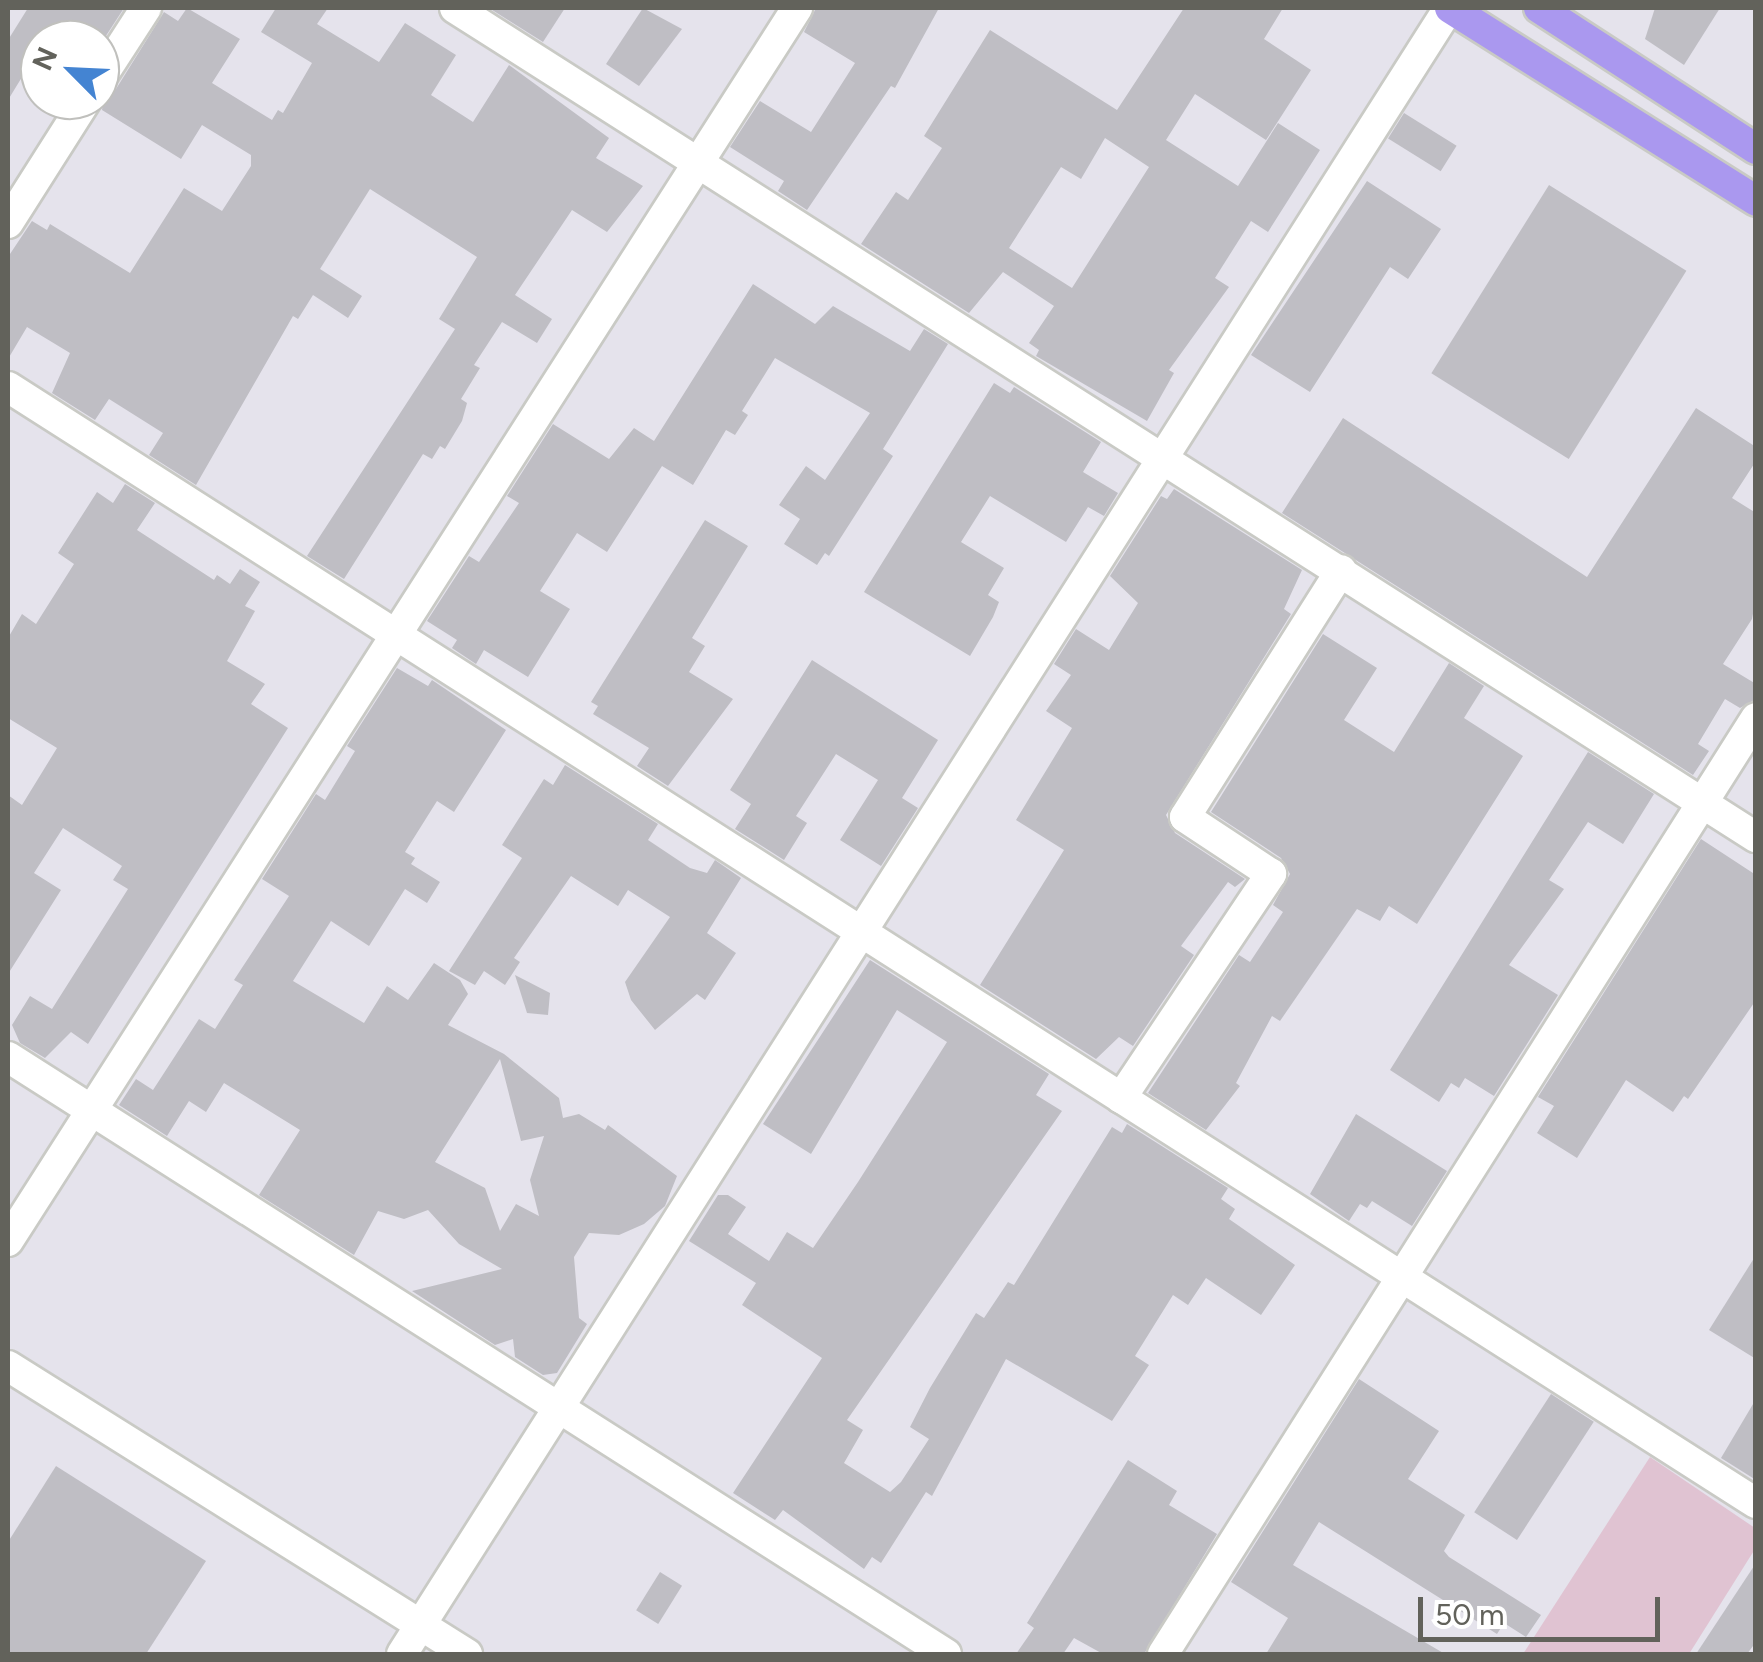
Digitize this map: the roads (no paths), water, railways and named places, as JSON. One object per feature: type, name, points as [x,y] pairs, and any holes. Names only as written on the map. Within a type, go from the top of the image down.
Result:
[{"type":"highway","points":[[1449,8],[1756,201]]},
{"type":"highway","points":[[1538,8],[1756,149]]},
{"type":"street","points":[[120,48],[146,8]]},
{"type":"street","points":[[455,8],[1168,457],[1756,837]]},
{"type":"street","points":[[8,1241],[399,637],[797,8]]},
{"type":"street","points":[[402,1654],[557,1404],[864,935],[1449,8]]},
{"type":"street","points":[[8,223],[73,120]]},
{"type":"street","points":[[8,388],[1756,1503]]},
{"type":"street","points":[[1121,1098],[1271,874],[1185,817],[1342,570]]},
{"type":"street","points":[[1163,1654],[1756,718]]},
{"type":"street","points":[[8,1058],[946,1654]]},
{"type":"street","points":[[8,1366],[468,1654]]}]
